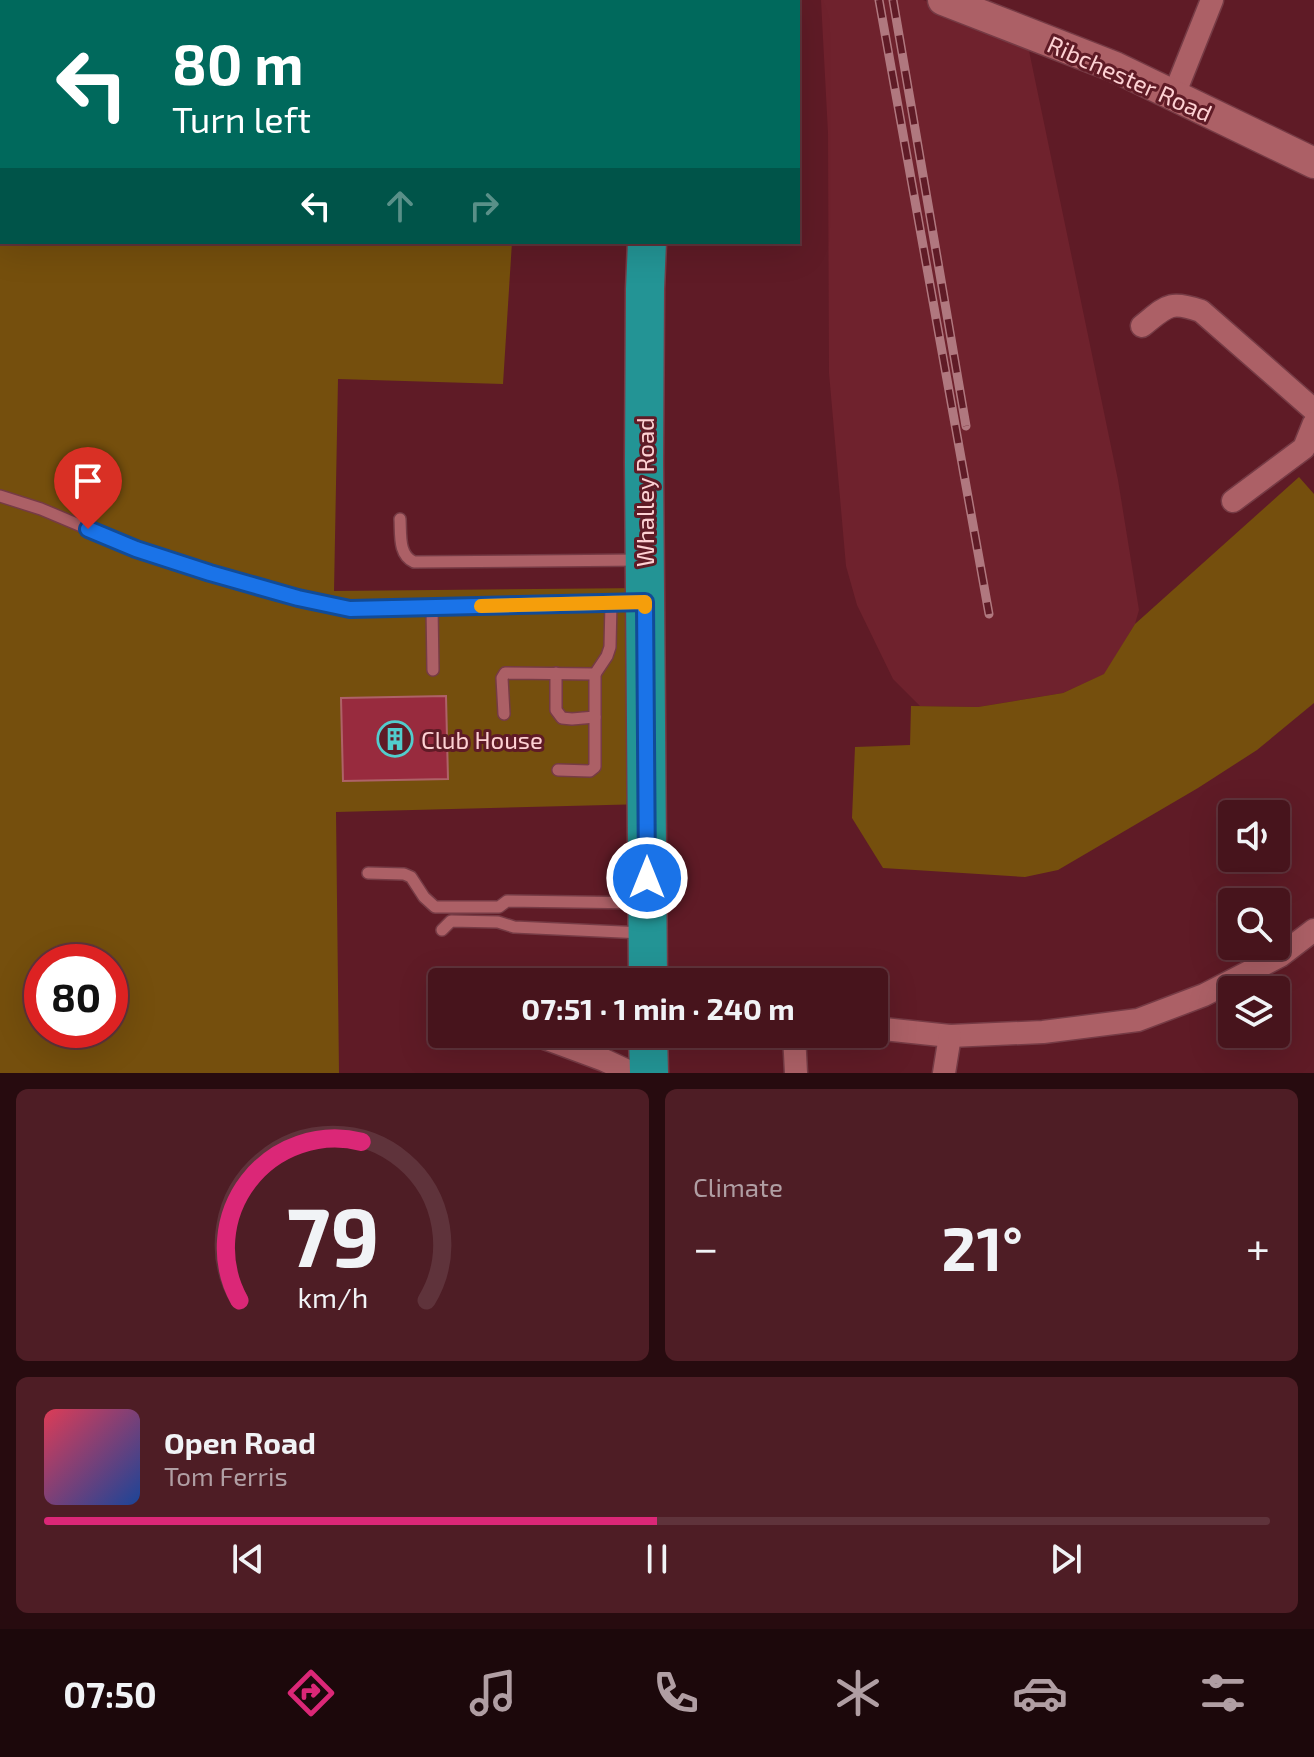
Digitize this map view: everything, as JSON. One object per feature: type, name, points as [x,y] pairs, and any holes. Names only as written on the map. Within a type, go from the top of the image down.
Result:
[{"type":"highway","name":"Whalley Road","points":[[647,244],[645,560],[628,602],[648,918],[648,968]]},
{"type":"highway","points":[[648,1048],[649,1073]]},
{"type":"main road","name":"Ribchester Road","points":[[945,1],[1115,67],[1314,163]]},
{"type":"street","points":[[1174,95],[1212,0]]},
{"type":"street","points":[[1142,326],[1165,307],[1184,305],[1201,311],[1314,410]]},
{"type":"street","points":[[1233,501],[1304,448],[1314,423]]},
{"type":"street","points":[[888,1029],[950,1036],[1043,1032],[1138,1020],[1204,995],[1280,956],[1314,930]]},
{"type":"street","points":[[944,1073],[950,1036]]},
{"type":"street","points":[[572,1048],[632,1073]]},
{"type":"street","points":[[795,1048],[796,1073]]},
{"type":"lane","points":[[0,496],[41,509],[136,549],[298,598],[350,609],[628,602],[607,656],[595,674],[595,767],[590,771],[558,770]]},
{"type":"lane","points":[[400,519],[403,553],[414,562],[645,560]]},
{"type":"lane","points":[[432,607],[433,670]]},
{"type":"lane","points":[[504,714],[502,678],[505,673],[595,674]]},
{"type":"lane","points":[[556,673],[556,710],[562,718],[595,717]]},
{"type":"lane","points":[[368,873],[411,877],[435,907],[499,907],[507,901],[648,918]]},
{"type":"lane","points":[[442,930],[451,921],[498,922],[514,927],[648,918]]},
{"type":"shaded area","points":[[821,0],[923,0],[1027,41],[1118,480],[1139,610],[1135,624],[1105,674],[1063,693],[978,707],[920,706],[893,679],[857,605],[846,566],[829,373],[828,133]]},
{"type":"shaded area","points":[[0,244],[512,244],[503,384],[338,379],[334,591],[645,588],[647,804],[336,812],[339,1073],[0,1073]]},
{"type":"shaded area","points":[[1299,477],[1314,494],[1314,703],[1257,750],[1058,870],[1025,877],[883,868],[852,818],[855,747],[910,745],[911,706],[978,707],[1063,693],[1104,674],[1135,624]]},
{"type":"building","name":"Club House","points":[[446,696],[448,779],[343,781],[341,698]]},
{"type":"railway","points":[[879,0],[989,614]]},
{"type":"railway","points":[[893,0],[966,426]]},
{"type":"slow traffic","points":[[481,606],[645,602],[645,607]]},
{"type":"place","name":"Club House","points":[[395,739]]},
{"type":"route","points":[[88,529],[136,549],[210,573],[350,609],[645,602],[647,878]]}]
